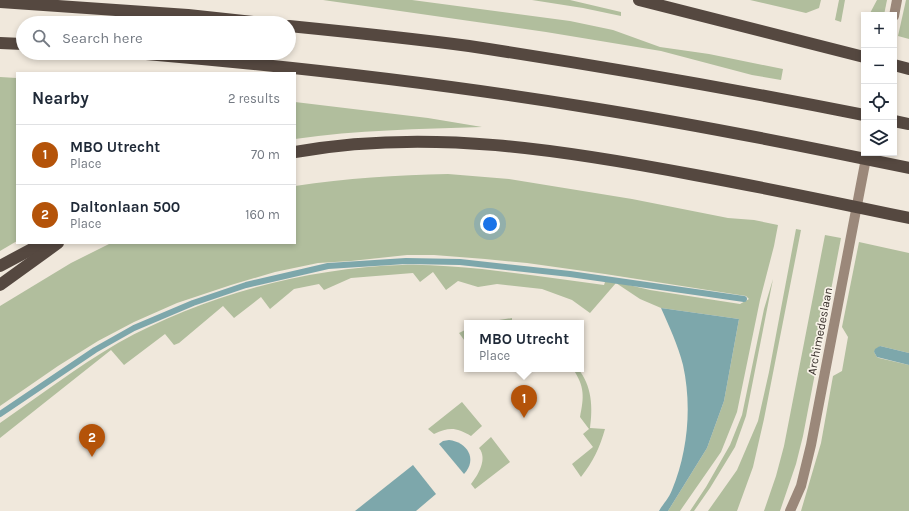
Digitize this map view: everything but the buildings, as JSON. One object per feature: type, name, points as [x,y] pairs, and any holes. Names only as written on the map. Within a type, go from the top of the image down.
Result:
[{"type":"highway","points":[[639,0],[861,56]]},
{"type":"highway","points":[[0,2],[197,16]]},
{"type":"highway","points":[[296,27],[467,46],[777,98],[861,114]]},
{"type":"highway","points":[[0,43],[16,44]]},
{"type":"highway","points":[[214,60],[397,80],[591,108],[769,139],[909,168]]},
{"type":"highway","points":[[897,66],[909,69]]},
{"type":"highway","points":[[897,122],[909,124]]},
{"type":"highway","points":[[296,152],[342,146],[403,142],[481,144],[517,147],[609,160],[760,187],[908,218]]},
{"type":"highway","points":[[0,266],[41,244]]},
{"type":"highway","points":[[0,285],[57,244]]},
{"type":"main road","points":[[895,12],[897,0]]},
{"type":"main road","name":"Archimedeslaan","points":[[790,511],[801,486],[811,445],[867,156]]},
{"type":"green space","points":[[323,0],[412,0],[570,21],[613,30],[660,47],[709,54],[783,69],[781,80],[752,75],[661,51],[546,32]]},
{"type":"green space","points":[[532,0],[570,0],[621,12],[621,16],[583,8]]},
{"type":"green space","points":[[750,0],[821,0],[819,8],[806,13]]},
{"type":"green space","points":[[839,0],[845,0],[841,22],[835,20]]},
{"type":"green space","points":[[877,0],[887,0],[885,12],[871,12]]},
{"type":"green space","points":[[906,0],[909,0],[909,39],[898,36]]},
{"type":"green space","points":[[0,77],[16,78],[16,242],[0,251]]},
{"type":"green space","points":[[296,102],[428,118],[482,127],[411,129],[296,139]]},
{"type":"green space","points":[[448,174],[509,179],[632,199],[728,218],[754,220],[778,225],[760,300],[737,412],[721,452],[680,511],[668,511],[707,448],[724,401],[739,319],[661,308],[640,299],[616,283],[590,313],[572,300],[542,289],[497,284],[478,287],[458,281],[446,290],[433,272],[420,282],[413,273],[351,278],[324,290],[319,284],[294,289],[270,309],[261,297],[234,318],[223,306],[179,343],[174,345],[165,334],[124,365],[111,350],[0,438],[0,423],[103,352],[150,326],[219,298],[292,279],[329,272],[365,267],[432,265],[482,269],[604,285],[605,282],[616,282],[650,290],[740,304],[749,299],[746,296],[605,274],[527,263],[485,259],[434,255],[407,255],[318,263],[275,272],[231,285],[177,303],[134,322],[98,341],[58,366],[0,406],[0,306],[71,263],[109,244],[296,244],[296,186],[372,177]]},
{"type":"green space","points":[[796,229],[801,230],[764,419],[753,467],[737,511],[708,511],[737,470],[758,421],[769,372]]},
{"type":"green space","points":[[825,235],[841,238],[803,436],[796,464],[780,511],[764,511],[784,446]]},
{"type":"green space","points":[[859,242],[909,253],[909,353],[880,346],[874,352],[879,358],[909,365],[909,511],[801,511],[821,443],[833,376],[842,371],[848,337],[842,327]]},
{"type":"green space","points":[[773,279],[746,416],[735,447],[694,511],[690,511],[706,487],[730,445],[742,415],[764,309]]},
{"type":"green space","points":[[512,318],[512,320],[499,320]]},
{"type":"green space","points":[[464,330],[464,340],[459,333]]},
{"type":"green space","points":[[575,372],[580,372],[589,389],[591,405],[590,428],[605,429],[596,454],[581,477],[572,464],[593,447],[583,434],[589,429],[580,417],[583,398],[582,387]]},
{"type":"green space","points":[[462,402],[482,426],[471,436],[461,431],[452,429],[434,434],[428,429]]},
{"type":"green space","points":[[491,437],[510,462],[475,489],[471,484],[479,472],[483,457],[479,448]]},
{"type":"water","points":[[661,308],[739,319],[724,401],[707,448],[668,511],[659,511],[671,493],[682,460],[688,412],[686,381],[683,365]]},
{"type":"water","points":[[880,346],[909,353],[909,365],[877,357],[874,352],[875,349]]},
{"type":"water","points":[[449,440],[461,444],[468,452],[470,463],[464,474],[439,444],[443,441]]},
{"type":"water","points":[[413,465],[436,494],[416,511],[355,511]]},
{"type":"waterway","points":[[0,414],[95,350],[134,328],[193,303],[246,285],[328,266],[406,261],[460,262],[570,274],[744,299]]},
{"type":"place","name":"MBO Utrecht","points":[[524,418]]},
{"type":"place","name":"Daltonlaan 500","points":[[92,457]]}]
